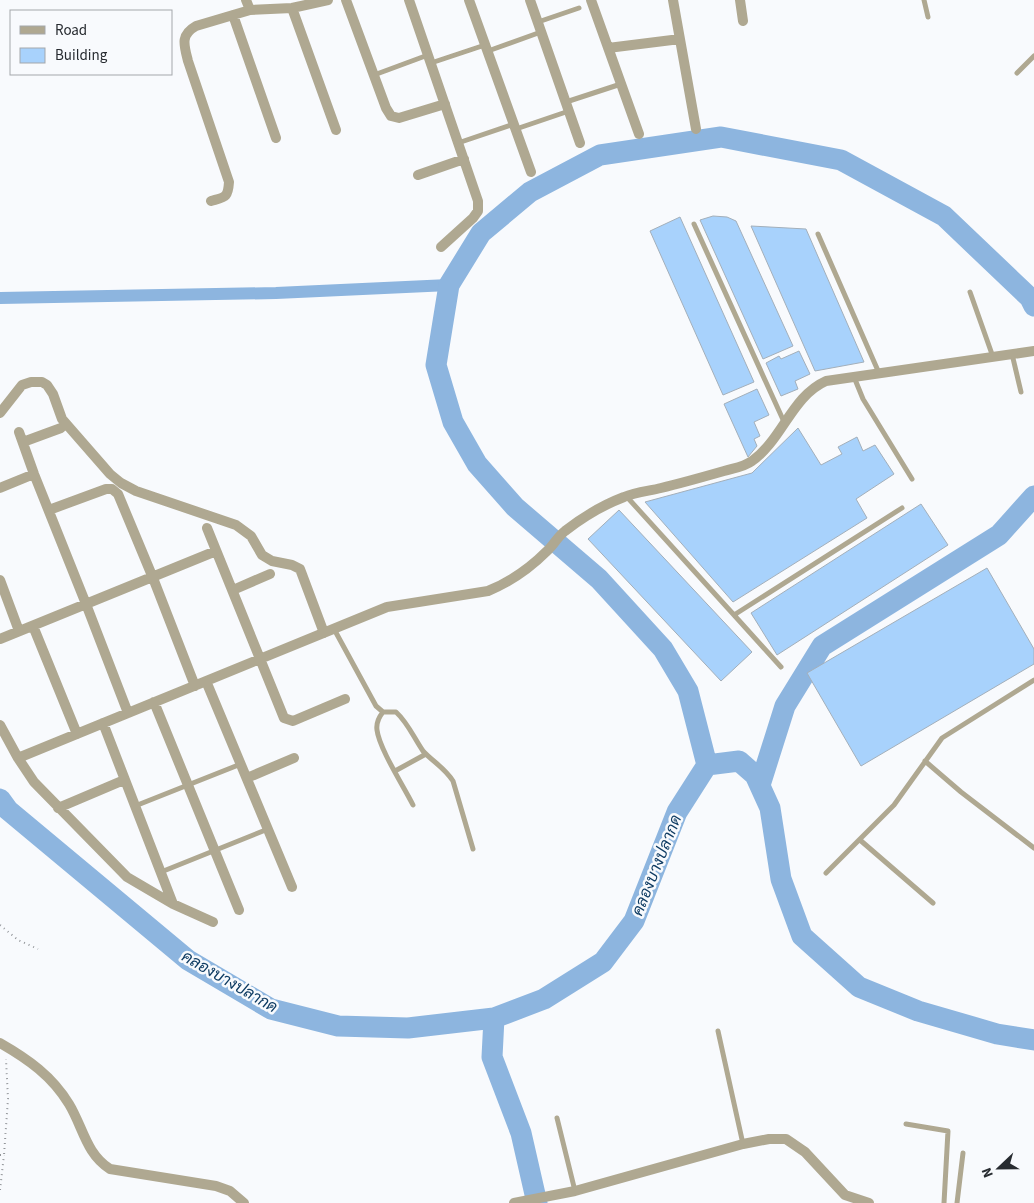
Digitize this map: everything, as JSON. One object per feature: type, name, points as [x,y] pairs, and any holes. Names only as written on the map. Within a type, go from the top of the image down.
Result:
[{"type":"street","points":[[211,201],[225,197],[228,192],[229,182],[188,61],[184,46],[185,35],[196,26],[233,15],[248,5],[292,8],[310,2],[328,0]]},
{"type":"street","points":[[346,0],[386,108],[391,116],[399,118],[445,104]]},
{"type":"street","points":[[409,0],[478,201],[478,211],[473,218],[441,247]]},
{"type":"street","points":[[469,0],[531,172]]},
{"type":"street","points":[[530,0],[580,143]]},
{"type":"street","points":[[591,0],[639,134]]},
{"type":"street","points":[[673,0],[696,129]]},
{"type":"street","points":[[740,0],[743,22]]},
{"type":"street","points":[[292,8],[336,130]]},
{"type":"street","points":[[233,15],[276,138]]},
{"type":"street","points":[[608,48],[680,39]]},
{"type":"street","points":[[418,175],[464,159]]},
{"type":"street","points":[[18,758],[387,607],[488,591],[517,577],[548,550],[563,532],[604,506],[626,496],[697,479],[746,464],[758,456],[785,425],[804,396],[826,380],[1034,351]]},
{"type":"street","points":[[0,413],[22,385],[31,382],[42,382],[53,394],[62,419],[110,474],[121,483],[136,491],[236,525],[251,536],[262,555],[272,561],[292,564],[300,569],[329,631]]},
{"type":"street","points":[[61,428],[21,437],[128,713]]},
{"type":"street","points":[[0,488],[34,474]]},
{"type":"street","points":[[49,510],[106,489],[112,489],[118,494],[195,686]]},
{"type":"street","points":[[207,528],[284,718],[293,721],[345,699]]},
{"type":"street","points":[[0,639],[153,578],[216,550]]},
{"type":"street","points":[[233,590],[270,574]]},
{"type":"street","points":[[0,580],[20,631]]},
{"type":"street","points":[[33,626],[77,734]]},
{"type":"street","points":[[206,681],[292,887]]},
{"type":"street","points":[[154,702],[239,910]]},
{"type":"street","points":[[103,723],[173,904]]},
{"type":"street","points":[[0,725],[34,782],[127,878],[173,904],[214,922]]},
{"type":"street","points":[[247,778],[294,758]]},
{"type":"street","points":[[58,808],[124,780]]},
{"type":"street","points":[[3,1045],[29,1060],[47,1075],[69,1104],[90,1147],[99,1162],[104,1166],[110,1169],[216,1186],[230,1191],[244,1203]]},
{"type":"street","points":[[518,1202],[575,1191],[744,1144],[770,1139],[786,1140],[805,1152],[845,1195],[869,1203]]},
{"type":"lane","points":[[924,0],[928,17]]},
{"type":"lane","points":[[374,75],[430,59],[487,48],[540,27],[579,8]]},
{"type":"lane","points":[[1017,73],[1034,56]]},
{"type":"lane","points":[[458,143],[515,127],[621,84]]},
{"type":"lane","points":[[694,224],[785,425]]},
{"type":"lane","points":[[818,234],[879,373]]},
{"type":"lane","points":[[970,292],[993,357]]},
{"type":"lane","points":[[1012,354],[1021,392]]},
{"type":"lane","points":[[854,376],[863,399],[912,478]]},
{"type":"lane","points":[[626,496],[781,667]]},
{"type":"lane","points":[[734,615],[902,508]]},
{"type":"lane","points":[[329,631],[376,706],[384,712],[396,712],[403,719],[426,754],[448,773],[453,781],[473,849]]},
{"type":"lane","points":[[826,873],[894,805],[942,738],[1034,680]]},
{"type":"lane","points":[[384,712],[378,718],[377,729],[380,744],[413,805]]},
{"type":"lane","points":[[395,771],[426,754]]},
{"type":"lane","points":[[925,762],[1034,848]]},
{"type":"lane","points":[[134,806],[241,764]]},
{"type":"lane","points":[[160,872],[268,829]]},
{"type":"lane","points":[[860,840],[933,903]]},
{"type":"lane","points":[[718,1031],[744,1144]]},
{"type":"lane","points":[[556,1118],[575,1191]]},
{"type":"lane","points":[[906,1124],[948,1132],[944,1203]]},
{"type":"lane","points":[[957,1203],[963,1153]]},
{"type":"path","points":[[0,925],[18,940],[38,949]]},
{"type":"path","points":[[0,1190],[8,1099],[3,1045]]},
{"type":"building","points":[[713,216],[727,217],[736,221],[793,346],[763,359],[700,220]]},
{"type":"building","points":[[680,217],[754,382],[723,395],[650,231]]},
{"type":"building","points":[[751,226],[806,229],[864,362],[815,371]]},
{"type":"building","points":[[799,351],[810,374],[795,381],[798,389],[781,396],[766,363],[779,356],[781,359]]},
{"type":"building","points":[[757,389],[769,415],[754,422],[760,436],[754,439],[757,446],[748,457],[724,404]]},
{"type":"building","points":[[798,428],[821,465],[842,454],[838,447],[857,437],[863,451],[875,445],[894,474],[856,499],[867,518],[733,602],[645,502],[752,473]]},
{"type":"building","points":[[921,504],[948,545],[777,655],[751,613]]},
{"type":"building","points":[[619,510],[752,652],[721,681],[588,539]]},
{"type":"building","points":[[987,568],[1034,649],[1034,664],[861,766],[807,673]]},
{"type":"waterway","points":[[707,765],[688,691],[663,649],[599,579],[515,507],[477,464],[453,422],[436,365],[449,285],[481,233],[530,192],[600,155],[721,137],[841,160],[944,216],[1030,298],[1034,306]]},
{"type":"waterway","points":[[0,298],[276,293],[449,285]]},
{"type":"waterway","points":[[760,785],[785,706],[822,646],[999,535],[1034,496]]},
{"type":"waterway","name":"คลองบางปลากด","points":[[0,799],[8,810],[188,960],[271,1009],[338,1026],[408,1028],[494,1018],[544,999],[603,962],[634,921],[677,812],[707,765],[739,761],[755,775],[770,808],[781,879],[802,936],[859,987],[918,1011],[997,1034],[1034,1040]]},
{"type":"waterway","points":[[494,1018],[492,1057],[521,1133],[537,1203]]}]
